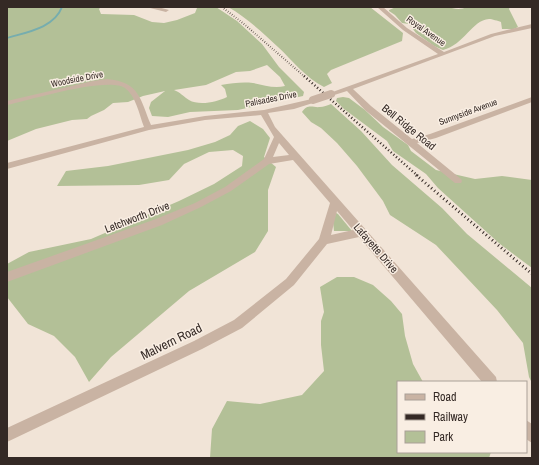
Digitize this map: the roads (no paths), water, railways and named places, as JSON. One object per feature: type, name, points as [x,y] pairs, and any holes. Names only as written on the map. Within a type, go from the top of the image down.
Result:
[{"type":"street","points":[[149,7],[166,10]]},
{"type":"street","name":"Royal Avenue","points":[[380,7],[406,29],[443,54]]},
{"type":"street","name":"Palisades Drive","points":[[7,166],[148,128],[194,119],[264,112],[291,107],[348,88],[493,35],[532,26]]},
{"type":"street","name":"Woodside Drive","points":[[7,103],[92,83],[120,83],[134,91],[148,128]]},
{"type":"street","name":"Bell Ridge Road","points":[[348,88],[359,101],[458,181]]},
{"type":"street","name":"Sunnyside Avenue","points":[[410,142],[433,136],[532,99]]},
{"type":"street","name":"Lafayette Drive","points":[[264,112],[271,127],[278,137],[490,381]]},
{"type":"street","name":"Letchworth Drive","points":[[267,161],[278,137]]},
{"type":"street","name":"Letchworth Drive","points":[[7,277],[159,222],[198,205],[228,189],[267,161],[296,157]]},
{"type":"street","name":"Malvern Road","points":[[7,435],[198,345],[238,324],[290,282],[324,241],[334,201]]},
{"type":"street","points":[[324,241],[362,232]]},
{"type":"waterway","points":[[7,38],[39,28],[53,20],[62,7]]},
{"type":"railway","points":[[222,7],[305,77]]},
{"type":"railway","points":[[304,76],[418,176]]},
{"type":"railway","points":[[416,175],[532,274]]}]
